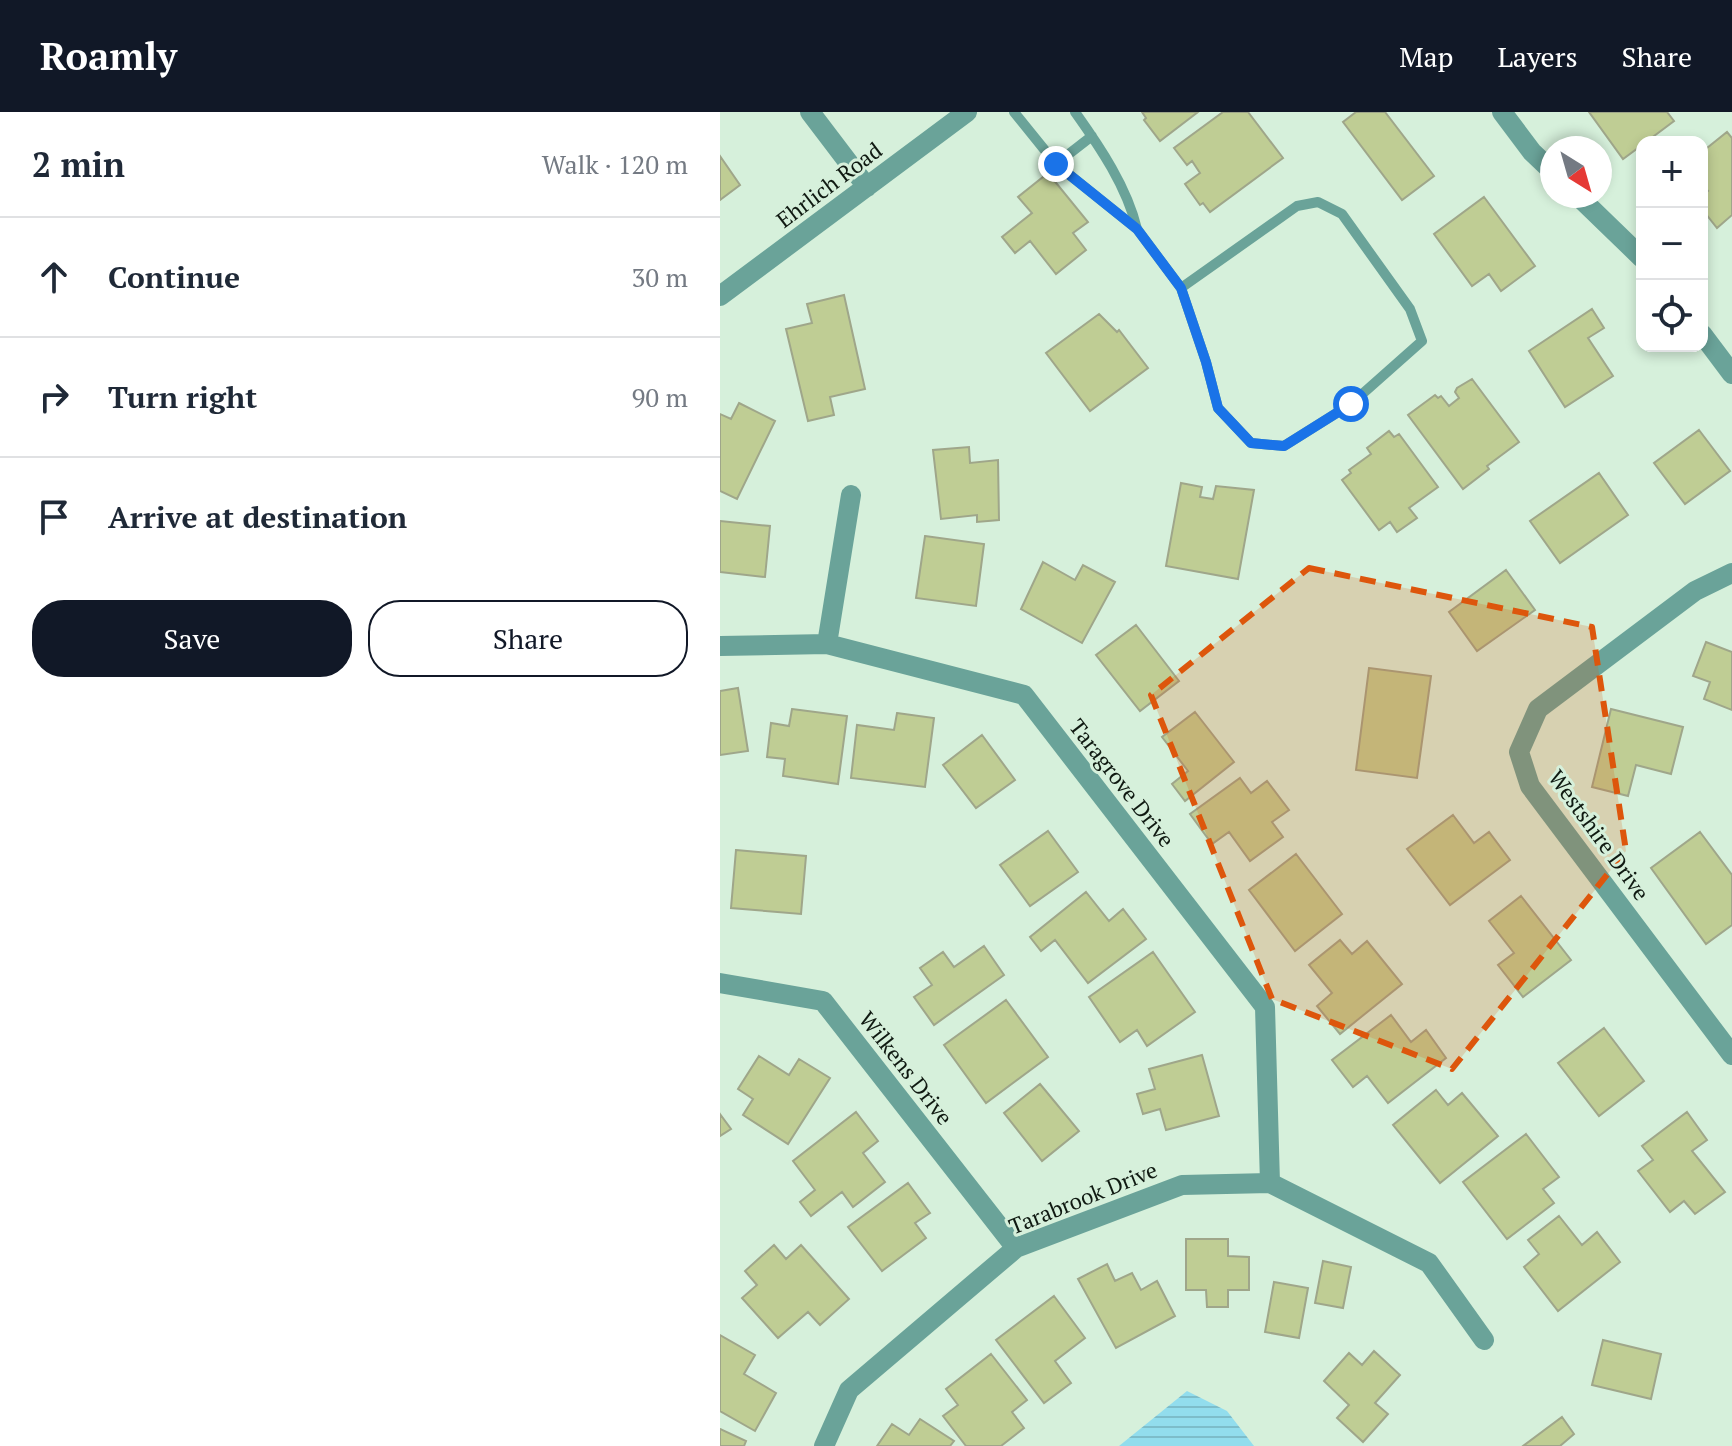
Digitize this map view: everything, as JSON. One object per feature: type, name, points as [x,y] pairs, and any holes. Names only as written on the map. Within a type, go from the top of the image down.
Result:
[{"type":"street","points":[[810,112],[867,187]]},
{"type":"street","name":"Ehrlich Road","points":[[720,296],[967,112]]},
{"type":"street","points":[[1502,112],[1540,160]]},
{"type":"street","points":[[1590,208],[1636,252]]},
{"type":"street","points":[[1708,342],[1732,374]]},
{"type":"street","points":[[827,644],[851,495]]},
{"type":"street","name":"Westshire Drive","points":[[1732,573],[1695,591],[1538,709],[1519,752],[1530,786],[1732,1055]]},
{"type":"street","name":"Taragrove Drive","points":[[720,646],[827,644],[1024,695],[1265,1007],[1270,1183]]},
{"type":"street","name":"Wilkens Drive","points":[[720,983],[823,1001],[1016,1248]]},
{"type":"street","name":"Tarabrook Drive","points":[[824,1446],[849,1390],[1016,1248],[1182,1185],[1270,1183],[1429,1263],[1484,1340]]},
{"type":"lane","points":[[1014,112],[1056,164],[1137,229],[1181,288],[1218,408],[1251,443],[1284,446],[1351,404],[1422,341],[1410,309],[1342,214],[1318,202],[1297,206],[1181,288]]},
{"type":"lane","points":[[1075,112],[1092,136],[1131,207],[1137,229]]},
{"type":"lane","points":[[1056,164],[1092,136]]},
{"type":"highlighted area","points":[[1309,568],[1592,627],[1626,851],[1452,1069],[1272,999],[1151,695]]},
{"type":"water","points":[[1187,1391],[1227,1411],[1254,1446],[1119,1446]]},
{"type":"building","points":[[1142,112],[1198,112],[1160,141],[1144,120],[1146,118]]},
{"type":"building","points":[[1223,112],[1248,112],[1283,158],[1210,212],[1203,203],[1200,205],[1185,184],[1200,173],[1192,161],[1187,165],[1174,148]]},
{"type":"building","points":[[1356,112],[1385,112],[1434,176],[1402,200],[1343,122]]},
{"type":"building","points":[[1589,112],[1667,112],[1674,121],[1654,136],[1636,136],[1636,149],[1623,159],[1612,144],[1612,136],[1606,136]]},
{"type":"building","points":[[1727,132],[1732,138],[1732,215],[1717,228],[1708,217],[1708,147]]},
{"type":"building","points":[[720,156],[740,185],[720,200]]},
{"type":"building","points":[[1048,173],[1088,222],[1073,233],[1086,250],[1056,274],[1030,241],[1015,253],[1002,237],[1032,213],[1018,197]]},
{"type":"building","points":[[1484,197],[1535,266],[1501,291],[1489,274],[1472,286],[1434,234]]},
{"type":"building","points":[[844,295],[865,389],[830,397],[834,415],[808,421],[786,329],[812,323],[807,304]]},
{"type":"building","points":[[1592,309],[1604,328],[1588,338],[1613,376],[1565,407],[1529,351]]},
{"type":"building","points":[[1099,314],[1117,332],[1119,330],[1148,368],[1090,411],[1046,353]]},
{"type":"building","points":[[1472,379],[1519,442],[1463,489],[1408,415],[1435,395],[1438,398],[1441,396],[1449,406],[1459,398],[1455,392],[1457,388]]},
{"type":"building","points":[[739,403],[775,421],[737,499],[720,491],[720,414],[731,419]]},
{"type":"building","points":[[1699,430],[1730,471],[1685,504],[1654,463]]},
{"type":"building","points":[[1389,431],[1394,437],[1399,434],[1438,487],[1409,508],[1417,518],[1397,532],[1390,522],[1379,530],[1342,480],[1351,473],[1349,470],[1371,454],[1367,448]]},
{"type":"building","points":[[969,447],[970,463],[998,460],[999,520],[977,522],[977,515],[941,519],[933,450]]},
{"type":"building","points":[[1599,473],[1628,515],[1560,563],[1530,521]]},
{"type":"building","points":[[1181,483],[1202,487],[1200,497],[1213,499],[1216,486],[1254,490],[1238,579],[1166,566]]},
{"type":"building","points":[[720,521],[770,526],[765,577],[720,572]]},
{"type":"building","points":[[925,536],[984,544],[976,606],[916,598]]},
{"type":"building","points":[[1043,562],[1075,580],[1083,565],[1115,582],[1082,643],[1021,609]]},
{"type":"building","points":[[1506,570],[1535,610],[1477,651],[1449,612]]},
{"type":"building","points":[[1136,625],[1179,681],[1140,711],[1096,655]]},
{"type":"building","points":[[1706,642],[1732,652],[1732,710],[1704,699],[1710,682],[1693,676]]},
{"type":"building","points":[[1369,668],[1431,676],[1417,778],[1356,770]]},
{"type":"building","points":[[738,688],[748,751],[720,755],[720,691]]},
{"type":"building","points":[[792,709],[847,716],[838,784],[783,776],[785,759],[767,757],[771,723],[789,726]]},
{"type":"building","points":[[1611,709],[1683,727],[1671,774],[1636,765],[1628,796],[1592,787]]},
{"type":"building","points":[[1195,712],[1234,762],[1185,801],[1172,784],[1188,771],[1162,737]]},
{"type":"building","points":[[897,713],[934,718],[925,787],[851,778],[857,725],[894,730]]},
{"type":"building","points":[[982,735],[1015,780],[976,808],[943,765]]},
{"type":"building","points":[[1240,778],[1251,793],[1267,781],[1289,810],[1272,822],[1283,837],[1250,861],[1229,832],[1212,844],[1190,814]]},
{"type":"building","points":[[1453,815],[1474,843],[1489,832],[1510,860],[1450,905],[1407,849]]},
{"type":"building","points":[[1048,831],[1078,872],[1030,906],[1000,865]]},
{"type":"building","points":[[1700,832],[1732,875],[1732,925],[1706,944],[1651,868]]},
{"type":"building","points":[[736,850],[806,856],[801,914],[731,908]]},
{"type":"building","points":[[1296,854],[1342,914],[1295,951],[1249,890]]},
{"type":"building","points":[[1086,892],[1109,921],[1123,909],[1146,939],[1088,983],[1055,940],[1041,951],[1030,937]]},
{"type":"building","points":[[1521,896],[1571,960],[1523,997],[1498,965],[1514,953],[1489,921]]},
{"type":"building","points":[[1340,940],[1352,954],[1367,941],[1402,984],[1340,1034],[1317,1006],[1332,993],[1309,965]]},
{"type":"building","points":[[984,946],[1004,975],[934,1025],[914,997],[932,985],[920,968],[943,952],[954,967]]},
{"type":"building","points":[[1153,952],[1195,1012],[1147,1046],[1137,1030],[1120,1042],[1089,997]]},
{"type":"building","points":[[1006,1000],[1048,1057],[986,1103],[944,1045]]},
{"type":"building","points":[[1391,1015],[1411,1042],[1426,1030],[1446,1058],[1388,1103],[1367,1076],[1353,1087],[1332,1060]]},
{"type":"building","points":[[1604,1028],[1644,1081],[1599,1116],[1558,1063]]},
{"type":"building","points":[[1202,1055],[1219,1116],[1166,1130],[1160,1109],[1143,1114],[1137,1094],[1155,1089],[1149,1069]]},
{"type":"building","points":[[759,1056],[789,1075],[799,1059],[830,1078],[788,1144],[743,1115],[753,1099],[738,1089]]},
{"type":"building","points":[[1040,1084],[1079,1131],[1042,1161],[1004,1113]]},
{"type":"building","points":[[1436,1090],[1448,1105],[1462,1093],[1498,1136],[1440,1183],[1393,1125]]},
{"type":"building","points":[[856,1112],[878,1141],[863,1153],[885,1182],[853,1207],[842,1192],[811,1216],[800,1202],[815,1190],[793,1161]]},
{"type":"building","points":[[1687,1112],[1707,1140],[1692,1151],[1725,1192],[1695,1214],[1684,1201],[1670,1212],[1638,1171],[1653,1160],[1642,1146]]},
{"type":"building","points":[[720,1114],[731,1129],[720,1136]]},
{"type":"building","points":[[1526,1134],[1559,1177],[1543,1189],[1554,1203],[1507,1239],[1463,1182]]},
{"type":"building","points":[[908,1183],[930,1213],[915,1223],[926,1238],[882,1271],[848,1227]]},
{"type":"building","points":[[1559,1216],[1582,1245],[1597,1232],[1620,1262],[1558,1311],[1524,1267],[1539,1254],[1528,1240]]},
{"type":"building","points":[[1186,1239],[1228,1239],[1228,1256],[1249,1257],[1249,1290],[1228,1290],[1228,1307],[1207,1307],[1206,1290],[1186,1290]]},
{"type":"building","points":[[774,1245],[786,1259],[801,1245],[849,1299],[820,1325],[808,1312],[778,1338],[742,1298],[757,1285],[745,1271]]},
{"type":"building","points":[[1323,1261],[1351,1267],[1343,1308],[1315,1303]]},
{"type":"building","points":[[1107,1264],[1115,1281],[1132,1273],[1141,1290],[1157,1281],[1175,1316],[1116,1348],[1078,1279]]},
{"type":"building","points":[[1274,1282],[1308,1288],[1299,1338],[1265,1332]]},
{"type":"building","points":[[1054,1296],[1085,1338],[1055,1361],[1071,1383],[1044,1403],[996,1340]]},
{"type":"building","points":[[720,1335],[755,1355],[744,1374],[776,1393],[755,1431],[720,1411]]},
{"type":"building","points":[[1603,1340],[1661,1354],[1651,1399],[1592,1385]]},
{"type":"building","points":[[1374,1351],[1400,1375],[1375,1403],[1388,1414],[1363,1442],[1337,1418],[1349,1405],[1324,1381],[1349,1353],[1362,1365]]},
{"type":"building","points":[[991,1354],[1027,1400],[1012,1412],[1024,1428],[1001,1446],[966,1446],[943,1416],[958,1405],[946,1389]]},
{"type":"building","points":[[1562,1417],[1574,1434],[1560,1446],[1523,1446]]},
{"type":"building","points":[[920,1419],[954,1441],[950,1446],[877,1446],[892,1424],[909,1435]]},
{"type":"building","points":[[720,1429],[746,1441],[744,1446],[720,1446]]},
{"type":"route","points":[[1056,164],[1137,229],[1181,288],[1218,408],[1251,443],[1284,446],[1351,404]]}]
